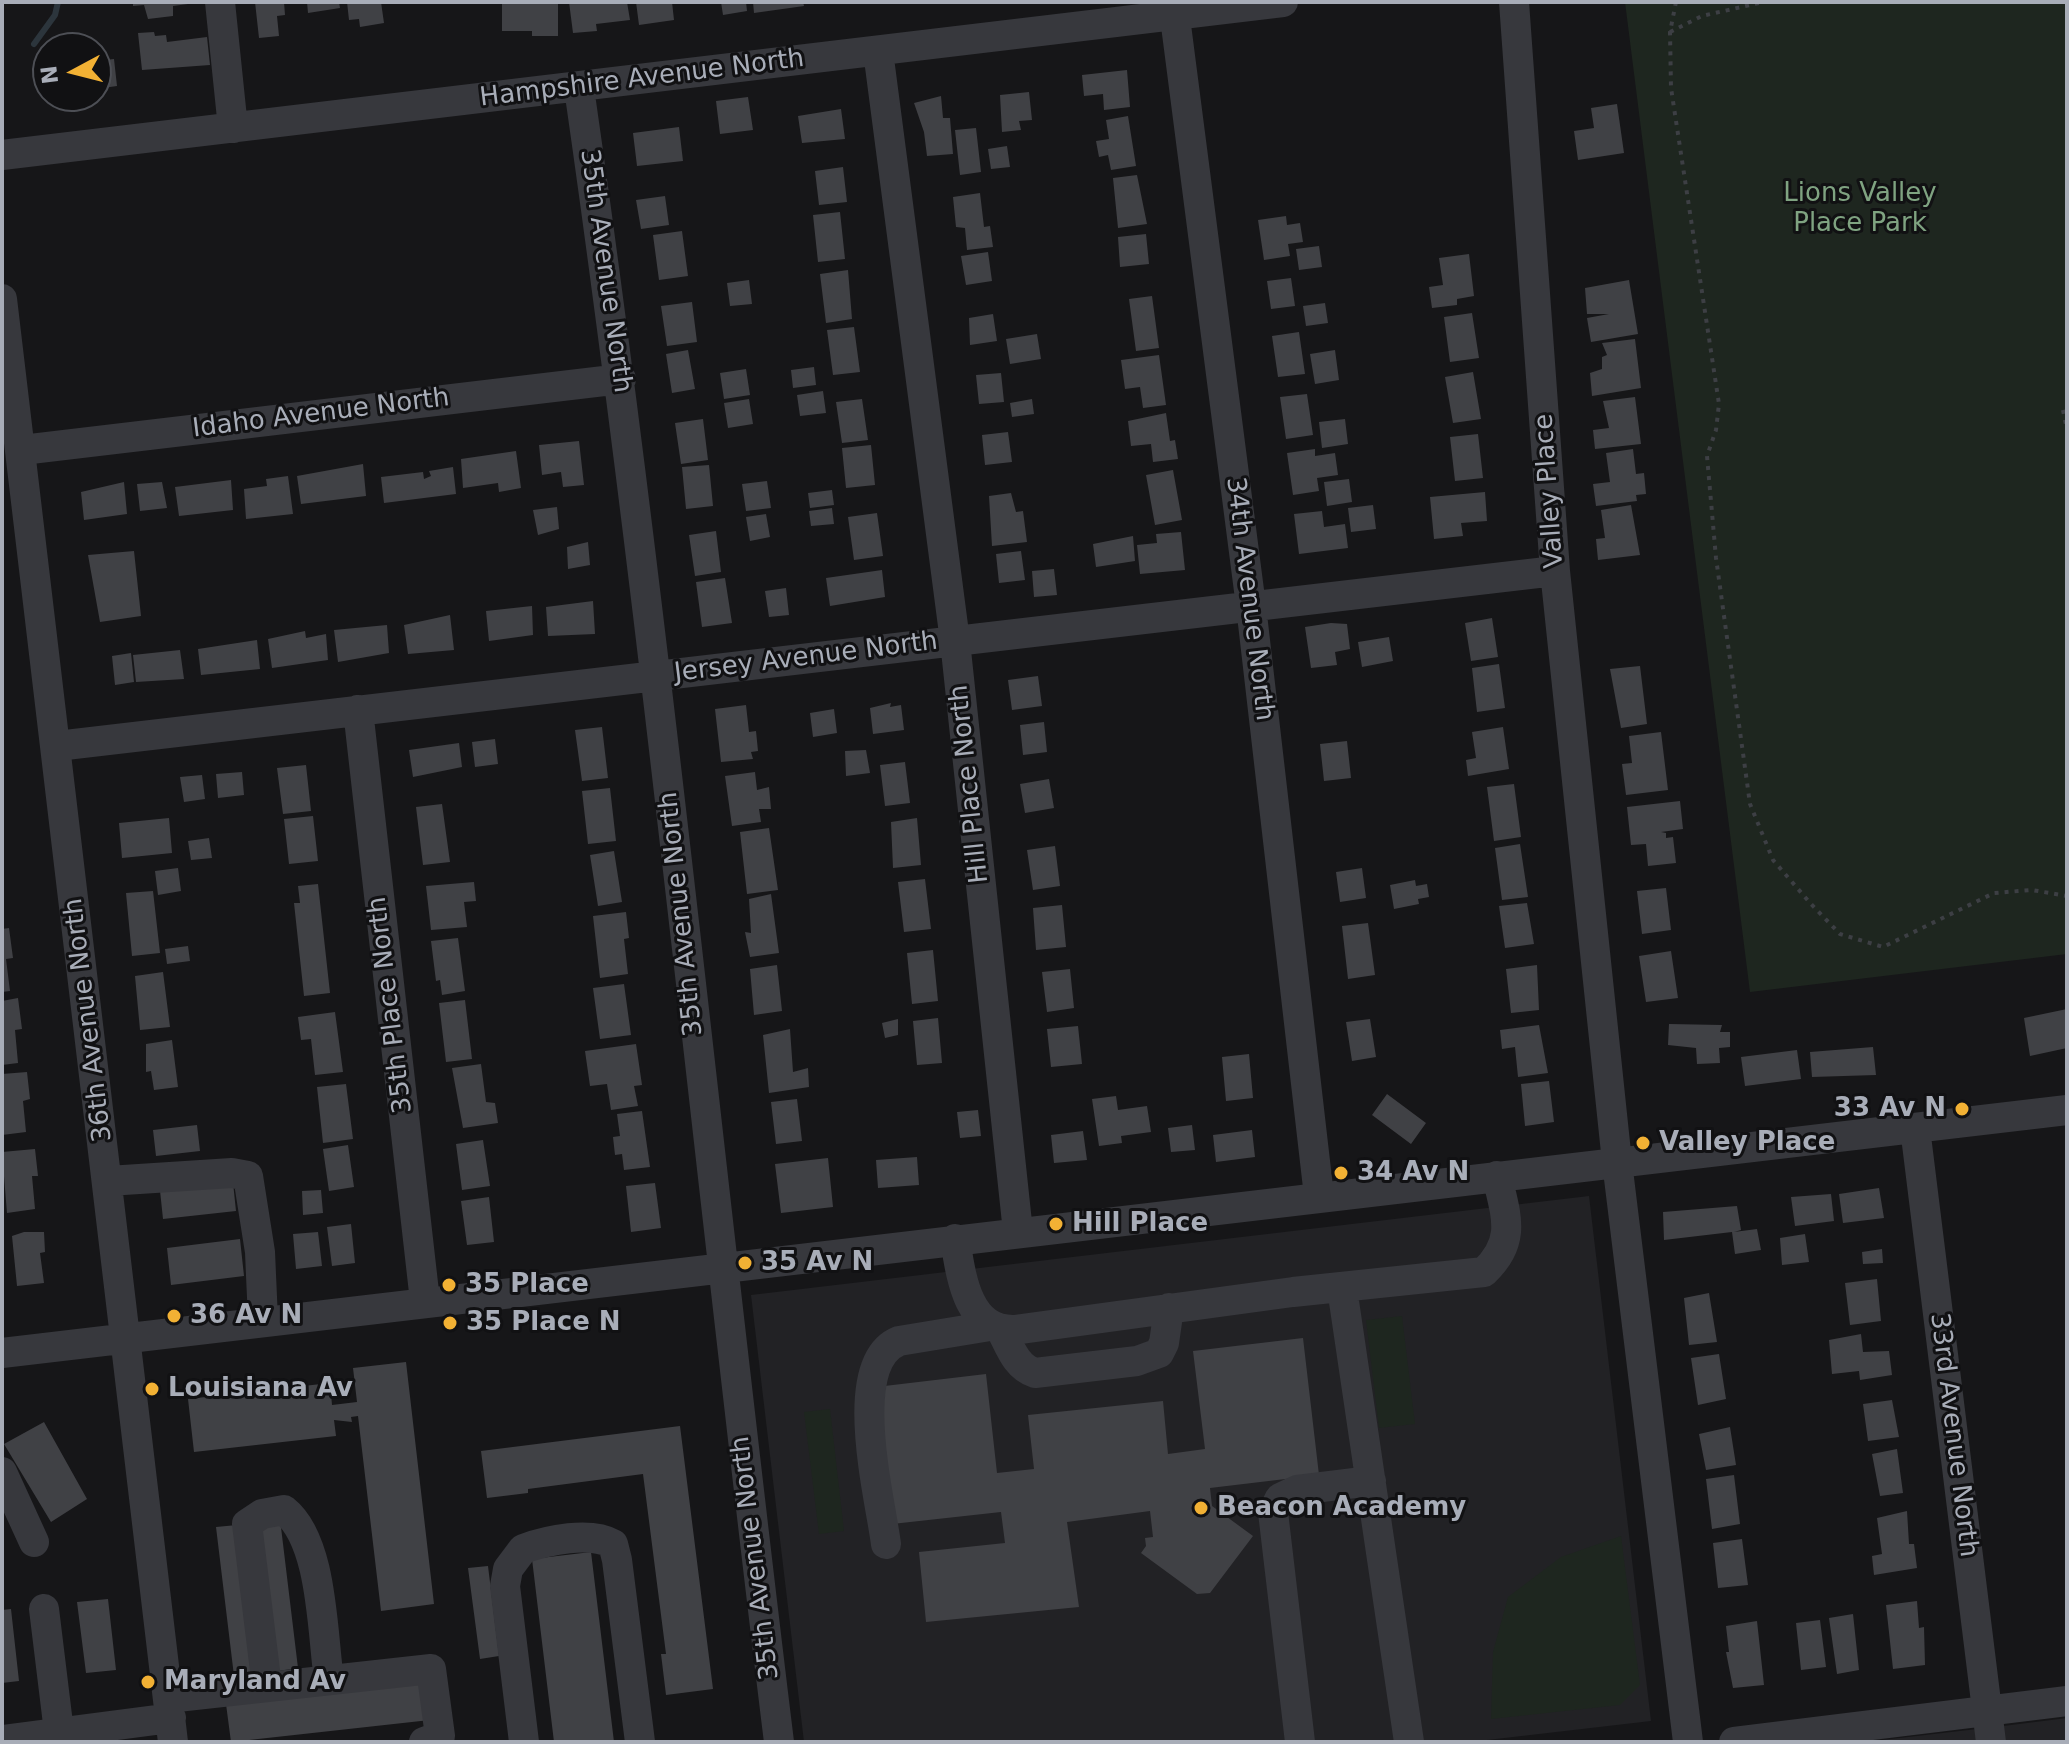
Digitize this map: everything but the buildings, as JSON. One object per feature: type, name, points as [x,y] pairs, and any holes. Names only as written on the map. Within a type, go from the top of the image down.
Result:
[{"type":"street","points":[[220,2],[233,128]]},
{"type":"street","name":"Hampshire Avenue North","points":[[2,155],[878,51],[1174,8],[1283,2]]},
{"type":"street","name":"Valley Place","points":[[1514,2],[1555,571],[1617,1162],[1688,1742]]},
{"type":"street","name":"34th Avenue North","points":[[1174,8],[1251,606],[1319,1196]]},
{"type":"street","name":"Hill Place North","points":[[878,51],[955,641],[1018,1232]]},
{"type":"street","name":"35th Avenue North","points":[[579,88],[621,379],[721,1268],[779,1742]]},
{"type":"street","name":"36th Avenue North","points":[[2,299],[171,1720]]},
{"type":"street","name":"Idaho Avenue North","points":[[22,450],[621,379]]},
{"type":"street","name":"Jersey Avenue North","points":[[57,746],[1555,571]]},
{"type":"street","name":"35th Place North","points":[[358,710],[425,1301]]},
{"type":"street","points":[[2,1353],[124,1336],[2067,1110]]},
{"type":"street","name":"33rd Avenue North","points":[[1915,1128],[1991,1742]]},
{"type":"street","points":[[108,1181],[232,1173],[248,1176],[260,1252],[263,1320]]},
{"type":"street","points":[[886,1544],[869,1393],[874,1364],[889,1345],[995,1328],[1484,1272],[1503,1251],[1507,1238],[1507,1218],[1497,1176]]},
{"type":"street","points":[[955,1239],[966,1291],[974,1310],[995,1328],[1026,1370],[1035,1373],[1137,1361],[1159,1353],[1169,1308]]},
{"type":"street","points":[[1342,1288],[1409,1742]]},
{"type":"street","points":[[2,1472],[34,1542]]},
{"type":"street","points":[[1300,1742],[1273,1512],[1280,1498],[1297,1490],[1371,1481]]},
{"type":"street","points":[[267,1687],[247,1524],[262,1514],[284,1510],[297,1521],[312,1556],[329,1680]]},
{"type":"street","points":[[524,1742],[505,1586],[508,1569],[523,1549],[534,1545],[602,1537],[613,1544],[640,1742]]},
{"type":"street","points":[[44,1609],[46,1736]]},
{"type":"street","points":[[2,1740],[171,1720],[267,1687],[431,1669],[440,1736],[415,1741]]},
{"type":"street","points":[[1734,1742],[2067,1701]]},
{"type":"path","points":[[1676,2],[1670,32],[1671,88],[1719,404],[1716,430],[1707,456],[1716,558],[1750,804],[1773,860],[1840,934],[1883,947],[1994,893],[2032,890],[2067,896]]},
{"type":"path","points":[[1670,32],[1702,16],[1763,2]]},
{"type":"path","points":[[2063,410],[2067,430]]},
{"type":"shaded area","name":"Beacon Academy","points":[[1589,1196],[1651,1721],[1470,1742],[804,1742],[751,1295]]},
{"type":"shaded area","points":[[2067,1718],[2067,1742],[1865,1742],[2003,1726]]},
{"type":"green space","name":"Lions Valley Place Park","points":[[1625,2],[2067,2],[2067,954],[1750,992]]},
{"type":"green space","points":[[1402,1316],[1415,1424],[1379,1428],[1366,1320]]},
{"type":"green space","points":[[830,1409],[844,1531],[819,1534],[804,1412]]},
{"type":"green space","points":[[1621,1536],[1640,1685],[1620,1705],[1491,1719],[1493,1652],[1508,1597],[1561,1557]]},
{"type":"waterway","points":[[43,32],[55,15],[58,2]]},
{"type":"place","name":"33 Av N","points":[[1962,1109]]},
{"type":"place","name":"Valley Place","points":[[1643,1143]]},
{"type":"place","name":"34 Av N","points":[[1341,1173]]},
{"type":"place","name":"Hill Place","points":[[1056,1224]]},
{"type":"place","name":"35 Av N","points":[[745,1263]]},
{"type":"place","name":"35 Place","points":[[449,1285]]},
{"type":"place","name":"36 Av N","points":[[174,1316]]},
{"type":"place","name":"35 Place N","points":[[450,1323]]},
{"type":"place","name":"Louisiana Av","points":[[152,1389]]},
{"type":"place","name":"Beacon Academy","points":[[1201,1508]]},
{"type":"place","name":"Maryland Av","points":[[148,1682]]}]
